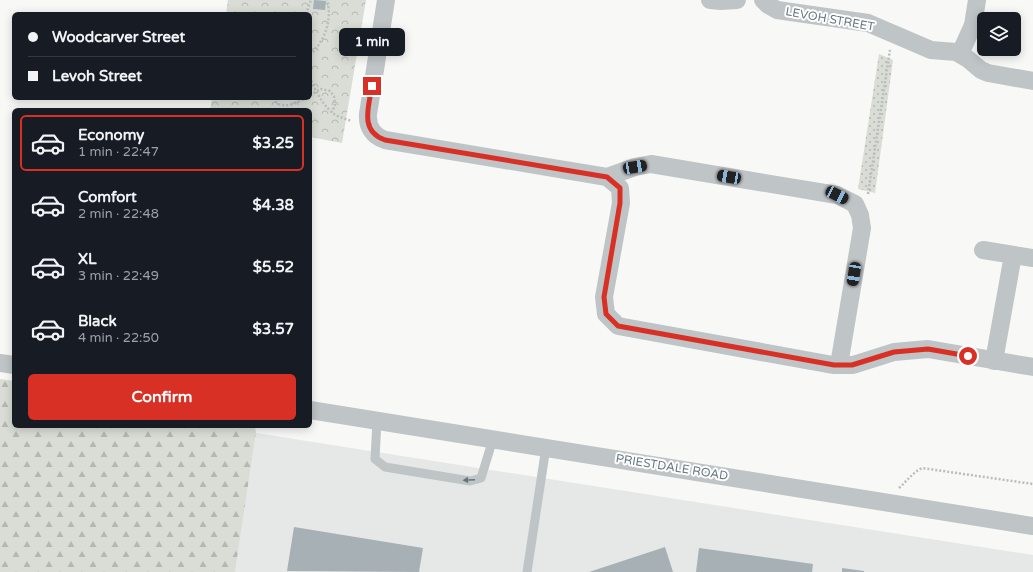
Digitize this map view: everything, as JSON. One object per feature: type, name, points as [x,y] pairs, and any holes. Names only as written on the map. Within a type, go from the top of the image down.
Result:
[{"type":"street","points":[[386,0],[367,122],[371,131],[378,137],[385,140],[607,177],[635,167],[651,164],[837,195],[855,204],[860,215],[862,228],[839,365]]},
{"type":"street","points":[[710,0],[721,2],[736,0]]},
{"type":"street","name":"LEVOH STREET","points":[[763,0],[777,10],[868,23],[931,50],[956,52],[968,59],[981,70],[988,73],[1033,80]]},
{"type":"street","points":[[960,54],[973,25],[977,0]]},
{"type":"street","points":[[607,177],[620,188],[620,203],[604,297],[606,314],[618,326],[839,365],[852,365],[894,352],[928,349],[1033,367]]},
{"type":"street","points":[[983,250],[1033,258]]},
{"type":"street","points":[[994,361],[1013,255]]},
{"type":"street","points":[[0,363],[12,365]]},
{"type":"street","name":"PRIESTDALE ROAD","points":[[312,410],[1033,526]]},
{"type":"lane","points":[[377,420],[375,459],[385,468],[470,481],[481,478],[492,439]]},
{"type":"lane","points":[[527,572],[546,447]]},
{"type":"path","points":[[307,12],[312,0]]},
{"type":"path","points":[[312,53],[321,42],[326,32],[328,18],[327,0]]},
{"type":"path","points":[[870,199],[868,194],[890,50]]},
{"type":"path","points":[[312,82],[320,99],[334,114],[356,122],[367,122]]},
{"type":"path","points":[[312,94],[321,89],[330,92],[334,96],[332,112]]},
{"type":"path","points":[[274,100],[279,104],[287,106],[300,100]]},
{"type":"path","points":[[883,501],[906,482],[914,472],[922,468],[1033,484]]},
{"type":"shaded area","points":[[256,433],[1033,555],[1033,572],[235,572]]},
{"type":"green space","points":[[228,0],[366,0],[342,143],[312,137],[312,108],[210,108],[212,100],[312,100],[312,12],[226,12]]},
{"type":"green space","points":[[879,54],[893,60],[875,193],[858,189]]},
{"type":"green space","points":[[0,379],[12,381],[12,428],[255,428],[256,433],[235,572],[0,572]]},
{"type":"building","points":[[314,0],[326,1],[325,10],[313,9]]},
{"type":"building","points":[[294,527],[423,548],[419,572],[287,571]]},
{"type":"building","points":[[665,547],[673,572],[589,572]]},
{"type":"building","points":[[699,548],[813,564],[812,572],[696,572]]},
{"type":"building","points":[[842,568],[864,571],[864,572],[842,572]]},
{"type":"route","points":[[372,86],[367,122],[371,131],[378,137],[385,140],[607,177],[620,188],[620,203],[604,297],[606,314],[618,326],[834,365],[852,365],[894,352],[928,349],[968,356]]}]
